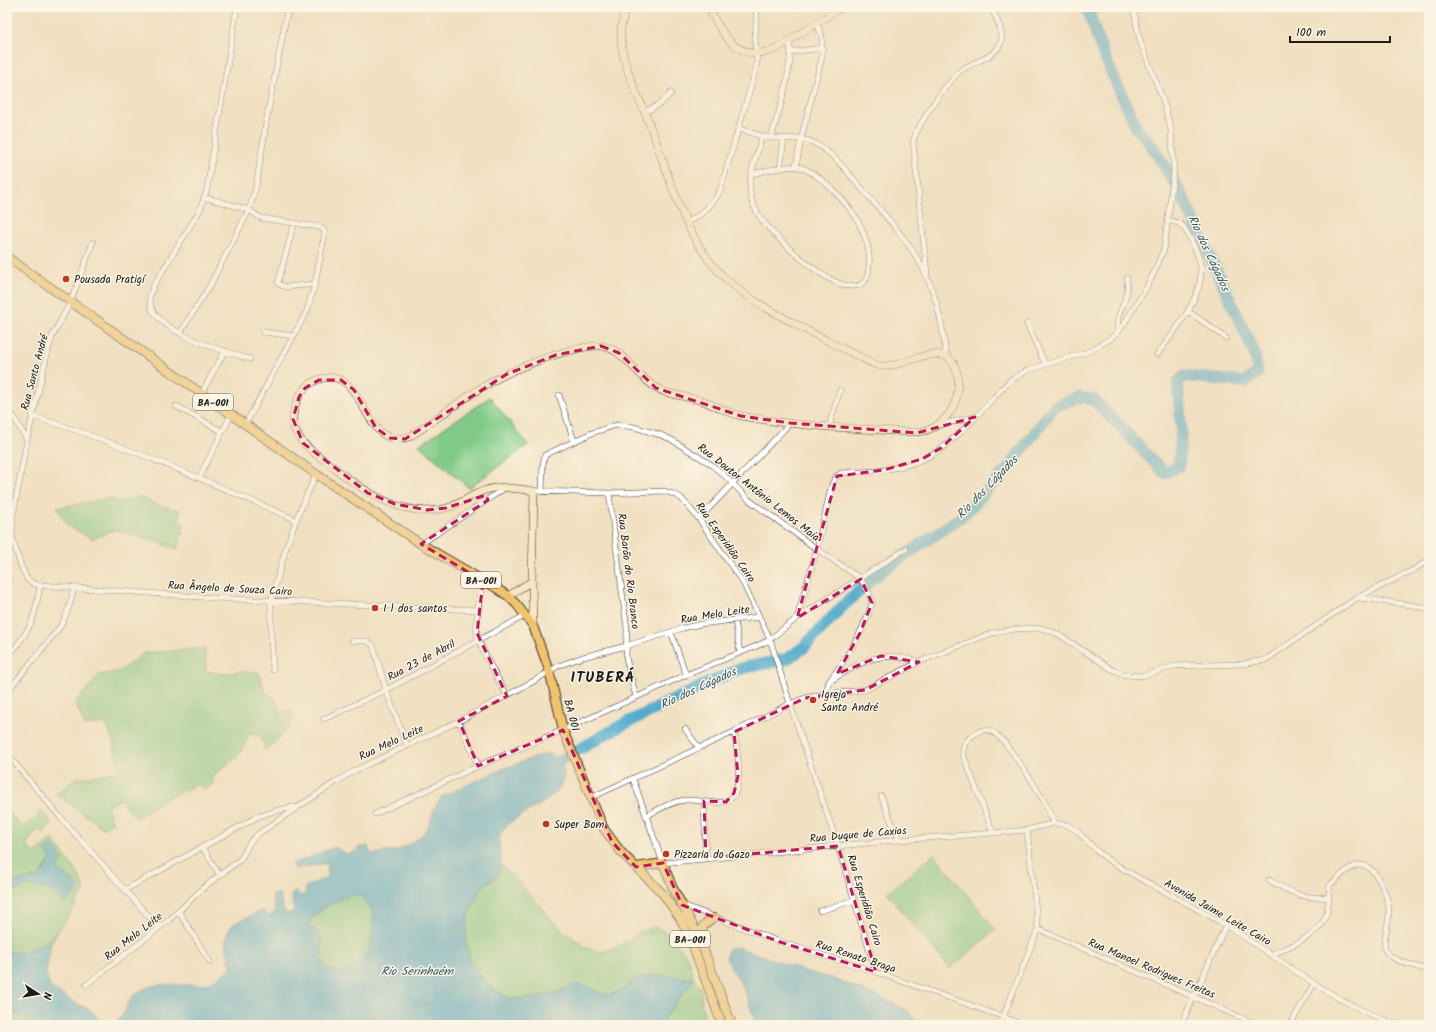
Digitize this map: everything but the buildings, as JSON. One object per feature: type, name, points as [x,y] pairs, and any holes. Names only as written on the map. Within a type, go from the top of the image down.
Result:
[{"type":"main road","points":[[533,626],[532,580],[534,491],[506,488],[486,490],[454,505],[437,510],[415,509],[380,499],[355,485],[303,443],[294,428],[293,419],[294,409],[305,388],[312,382],[319,380],[335,378],[342,380],[354,390],[376,428],[390,438],[404,439],[426,426],[486,384],[530,364],[583,347],[601,346],[611,348],[619,353],[647,382],[665,392],[703,401],[741,416],[790,424],[917,432],[931,429],[938,425],[952,410],[959,390],[958,376],[955,365],[946,356],[928,355],[894,366],[878,365],[808,331],[758,303],[721,275],[699,246],[687,222],[630,76],[621,42],[621,30],[626,7]]},
{"type":"main road","points":[[708,7],[729,42],[737,48],[756,53],[766,53],[776,49],[842,7]]},
{"type":"main road","name":"BA-001","points":[[8,260],[71,301],[316,474],[421,544],[508,596],[526,615],[533,626]]},
{"type":"main road","points":[[508,596],[532,580]]},
{"type":"main road","name":"BA 001","points":[[533,626],[549,670],[564,732],[590,798]]},
{"type":"main road","name":"BA-001","points":[[590,798],[604,829],[612,842],[663,894],[680,918],[691,942],[722,1025]]},
{"type":"main road","points":[[636,867],[662,863]]},
{"type":"main road","name":"BA-001","points":[[662,863],[699,937],[732,1025]]},
{"type":"main road","points":[[699,937],[704,925],[713,918]]},
{"type":"street","points":[[237,7],[208,189],[200,210],[154,285],[150,298],[152,310],[157,317],[180,333],[225,351],[250,359]]},
{"type":"street","points":[[180,333],[209,287],[249,210],[256,187],[267,117],[288,7]]},
{"type":"street","points":[[687,222],[704,213],[720,191],[756,72],[757,62],[755,39],[757,7]]},
{"type":"street","points":[[927,278],[913,141],[916,132],[926,115],[951,81],[966,67],[988,57],[1000,45],[1001,29],[991,7]]},
{"type":"street","points":[[797,618],[817,549],[831,488],[833,481],[837,476],[841,473],[884,470],[922,459],[941,448],[975,417],[1011,380],[1028,370],[1090,352],[1102,345],[1118,332],[1145,290],[1164,249],[1174,170],[1173,148],[1164,100],[1140,41],[1133,7]]},
{"type":"street","points":[[796,166],[801,139],[818,76],[823,48],[822,37],[817,23]]},
{"type":"street","points":[[771,138],[788,73],[791,52],[789,41]]},
{"type":"street","points":[[791,52],[823,48]]},
{"type":"street","points":[[645,112],[660,104],[671,93]]},
{"type":"street","points":[[739,129],[771,138],[801,139],[814,143],[820,146],[849,173],[901,236],[917,258],[927,278],[941,323],[946,356]]},
{"type":"street","points":[[752,174],[796,166],[807,170],[828,186],[845,203],[857,220],[861,229],[870,261],[868,277],[863,283],[854,287],[844,285],[809,265],[761,219],[756,211],[750,194],[750,185],[752,174],[762,136]]},
{"type":"street","points":[[780,169],[784,138]]},
{"type":"street","points":[[204,197],[249,210],[261,218],[319,227],[324,230],[325,234],[315,284],[307,311],[245,425]]},
{"type":"street","points":[[1158,355],[1188,311],[1197,292],[1201,271],[1200,261],[1182,225],[1168,221]]},
{"type":"street","points":[[294,223],[278,283],[286,286],[315,284]]},
{"type":"street","name":"Rua Santo André","points":[[10,538],[32,416],[52,337],[71,301],[93,242]]},
{"type":"street","points":[[1118,332],[1117,322],[1126,294],[1127,278]]},
{"type":"street","points":[[1188,311],[1226,338]]},
{"type":"street","points":[[1027,324],[1045,364]]},
{"type":"street","points":[[263,332],[294,336]]},
{"type":"street","points":[[201,394],[225,351]]},
{"type":"street","points":[[829,426],[840,390]]},
{"type":"street","points":[[559,395],[574,441]]},
{"type":"street","points":[[7,405],[27,440]]},
{"type":"street","points":[[176,406],[223,432]]},
{"type":"street","points":[[199,478],[231,415]]},
{"type":"street","points":[[32,416],[103,440],[199,478],[296,520]]},
{"type":"street","points":[[938,425],[975,417]]},
{"type":"street","points":[[699,519],[790,424]]},
{"type":"street","name":"Rua Doutor Antônio Lemos Maia","points":[[542,492],[544,458],[547,454],[599,430],[616,425],[634,426],[672,440],[712,465],[749,500],[862,580]]},
{"type":"street","points":[[273,670],[271,601],[285,551],[296,520],[316,474]]},
{"type":"street","points":[[421,544],[506,488]]},
{"type":"street","name":"Rua Esperidião Cairo","points":[[534,491],[609,493],[654,491],[670,492],[681,498],[699,519],[743,582],[774,648],[788,698],[838,846],[876,972]]},
{"type":"street","name":"Rua Barão do Rio Branco","points":[[609,493],[627,629],[627,664],[636,697]]},
{"type":"street","points":[[10,538],[25,575],[30,582],[40,585],[35,613],[29,629],[23,639],[10,654]]},
{"type":"street","points":[[374,814],[478,766],[564,732],[636,697],[770,639],[797,618],[862,580],[906,549]]},
{"type":"street","points":[[590,798],[734,732],[790,704],[805,698],[825,694],[865,690],[919,662],[992,633],[1016,629],[1042,628],[1058,634],[1111,669],[1125,674],[1143,676],[1174,666],[1242,664],[1265,660],[1357,598],[1415,569],[1429,560]]},
{"type":"street","points":[[825,694],[829,682],[840,668],[860,633],[872,603],[870,595],[862,580]]},
{"type":"street","points":[[483,581],[478,610],[477,633],[479,641],[507,696]]},
{"type":"street","name":"Rua Ângelo de Souza Cairo","points":[[40,585],[214,598],[478,610]]},
{"type":"street","points":[[7,692],[60,627],[67,616],[74,588]]},
{"type":"street","points":[[1357,598],[1429,609]]},
{"type":"street","name":"Rua 23 de Abril","points":[[324,719],[386,690],[526,615]]},
{"type":"street","name":"Rua Melo Leite","points":[[86,985],[179,912],[219,874],[241,859],[252,839],[297,807],[356,770],[459,721],[534,681],[549,670],[558,666],[583,657],[626,646],[683,628],[701,624],[759,617]]},
{"type":"street","points":[[734,620],[740,653]]},
{"type":"street","points":[[671,632],[686,675]]},
{"type":"street","points":[[352,641],[367,641],[373,645],[386,690],[407,746]]},
{"type":"street","points":[[829,682],[848,669],[881,656],[896,656],[919,662]]},
{"type":"street","points":[[459,721],[478,766]]},
{"type":"street","points":[[685,729],[699,748]]},
{"type":"street","points":[[993,834],[963,754],[964,744],[975,733],[983,730],[989,730],[997,735],[1009,748],[1045,802],[1054,823]]},
{"type":"street","points":[[646,816],[681,801],[726,802],[732,797],[738,776],[738,754],[734,732]]},
{"type":"street","points":[[7,754],[61,818],[159,928]]},
{"type":"street","points":[[633,779],[662,863]]},
{"type":"street","points":[[881,796],[899,840]]},
{"type":"street","points":[[704,801],[706,858]]},
{"type":"street","points":[[125,890],[257,817],[275,811],[297,807]]},
{"type":"street","name":"Rua Duque de Caxias","points":[[662,863],[899,840],[993,834],[1027,830],[1054,823]]},
{"type":"street","name":"Avenida Jaime Leite Cairo","points":[[1054,823],[1067,825],[1076,830],[1098,852],[1110,861],[1226,925],[1337,998],[1365,1012],[1398,1025]]},
{"type":"street","points":[[1000,1025],[1038,929],[1027,830]]},
{"type":"street","points":[[203,848],[219,874]]},
{"type":"street","points":[[1271,955],[1308,937],[1316,930],[1325,917],[1328,908],[1330,885],[1342,874],[1361,865],[1368,868],[1380,881],[1389,907],[1385,949],[1392,958],[1429,970]]},
{"type":"street","points":[[1269,880],[1294,894],[1304,897],[1328,897]]},
{"type":"street","points":[[820,911],[854,900]]},
{"type":"street","name":"Rua Renato Braga","points":[[682,905],[713,918],[780,942],[876,972],[1023,1025]]},
{"type":"street","points":[[179,912],[210,962]]},
{"type":"street","points":[[1181,1025],[1226,925]]},
{"type":"street","name":"Rua Manoel Rodrigues Freitas","points":[[1038,929],[1195,996],[1258,1025]]},
{"type":"street","points":[[1290,1025],[1314,984]]},
{"type":"highlighted area","points":[[601,346],[619,353],[656,388],[741,416],[790,423],[917,433],[975,417],[941,448],[922,459],[884,470],[837,476],[797,618],[861,579],[872,603],[860,633],[837,674],[881,656],[919,662],[865,690],[805,698],[734,732],[738,776],[734,793],[726,802],[704,801],[706,858],[838,846],[876,972],[780,942],[682,905],[663,863],[636,867],[612,842],[563,730],[478,766],[459,721],[507,696],[477,633],[483,581],[421,544],[488,500],[486,495],[446,508],[427,510],[395,504],[368,493],[303,443],[293,419],[299,397],[305,388],[319,380],[341,380],[354,390],[376,428],[390,438],[405,439],[507,374],[556,355]]},
{"type":"green space","points":[[490,397],[528,445],[469,488],[419,445]]},
{"type":"green space","points":[[140,497],[159,506],[180,510],[179,520],[184,526],[178,549],[117,530],[108,532],[93,539],[68,526],[57,508],[110,498],[121,502]]},
{"type":"green space","points":[[205,648],[206,671],[221,674],[244,671],[259,673],[265,692],[275,698],[280,713],[290,710],[295,716],[286,731],[278,739],[265,750],[260,735],[250,733],[239,755],[214,775],[213,783],[204,791],[198,784],[162,801],[136,818],[120,799],[107,807],[113,822],[103,828],[56,794],[75,779],[120,771],[112,739],[106,723],[85,726],[75,703],[99,675],[120,671],[144,653]]},
{"type":"green space","points":[[41,809],[48,816],[52,825],[44,833],[39,829],[26,844],[34,854],[52,838],[78,874],[85,889],[62,925],[48,940],[29,950],[7,952],[7,894],[30,885],[52,891],[72,880],[57,869],[51,858],[39,877],[7,883],[7,811],[23,827],[38,817],[37,813]]},
{"type":"green space","points":[[934,854],[996,930],[950,969],[887,893]]},
{"type":"green space","points":[[501,864],[552,920],[587,948],[602,952],[617,947],[641,931],[655,927],[667,933],[687,956],[694,979],[646,976],[633,981],[623,991],[608,995],[581,985],[537,998],[523,999],[509,997],[495,991],[474,969],[469,956],[466,941],[466,927],[469,912],[475,898],[483,885],[496,878]]},
{"type":"green space","points":[[350,895],[362,896],[366,901],[373,913],[374,929],[369,947],[359,963],[352,969],[334,971],[327,968],[321,959],[322,943],[309,927],[310,920],[328,905]]},
{"type":"green space","points":[[694,979],[701,990],[702,1005],[707,1025],[663,1025],[665,1017]]},
{"type":"green space","points":[[7,1009],[31,1021],[36,1025],[7,1025]]},
{"type":"water","name":"Rio Serinhaém","points":[[548,753],[561,761],[564,776],[561,785],[555,793],[547,800],[515,819],[507,826],[499,837],[502,862],[501,866],[497,875],[482,888],[474,901],[466,928],[466,942],[474,968],[482,980],[494,990],[510,998],[519,999],[547,995],[579,985],[584,985],[609,995],[618,993],[634,980],[649,976],[694,979],[665,1017],[663,1025],[114,1025],[122,1016],[131,998],[144,988],[170,984],[204,984],[214,980],[231,969],[225,942],[227,933],[233,924],[263,910],[268,917],[275,911],[272,895],[279,893],[285,914],[294,912],[291,895],[296,891],[300,896],[306,894],[305,887],[328,877],[326,863],[295,869],[292,864],[335,847],[345,854],[355,852],[359,847],[368,846],[371,854],[399,850],[412,843],[423,834],[430,822],[434,809],[442,796],[507,767]],"holes":[[[350,895],[362,896],[370,907],[374,917],[372,939],[359,964],[352,969],[334,971],[327,968],[322,961],[322,942],[317,931],[309,927],[310,920],[323,908]]]},
{"type":"water","points":[[51,844],[63,860],[57,869],[72,880],[79,889],[65,904],[52,891],[30,885],[7,894],[7,883],[39,877],[51,859],[45,850]]},
{"type":"water","points":[[59,930],[51,944],[46,973],[50,987],[75,1003],[89,1009],[100,1019],[111,1025],[36,1025],[7,1009],[7,952],[14,953],[29,950],[42,944]]},
{"type":"water","points":[[737,947],[808,972],[834,979],[872,994],[907,1010],[920,1023],[919,1025],[757,1025],[743,988],[726,958],[728,949]]},
{"type":"waterway","name":"Rio dos Cágados","points":[[547,768],[622,725],[738,669],[787,659],[803,648],[843,606],[879,573],[964,515],[1009,467],[1055,406],[1080,397],[1094,400],[1165,473],[1179,466],[1181,430],[1178,383],[1184,376],[1244,382],[1258,373],[1254,352],[1181,193],[1148,140],[1137,129],[1102,51],[1087,7]]},
{"type":"place","name":"Pousada Pratigí","points":[[66,279]]},
{"type":"place","name":"I l dos santos","points":[[375,608]]},
{"type":"place","name":"Igreja Santo André","points":[[813,700]]},
{"type":"place","name":"Super Bom","points":[[546,824]]},
{"type":"place","name":"Pizzaria do Gazo","points":[[666,854]]},
{"type":"district","name":"ITUBERÁ","points":[[603,677]]}]
